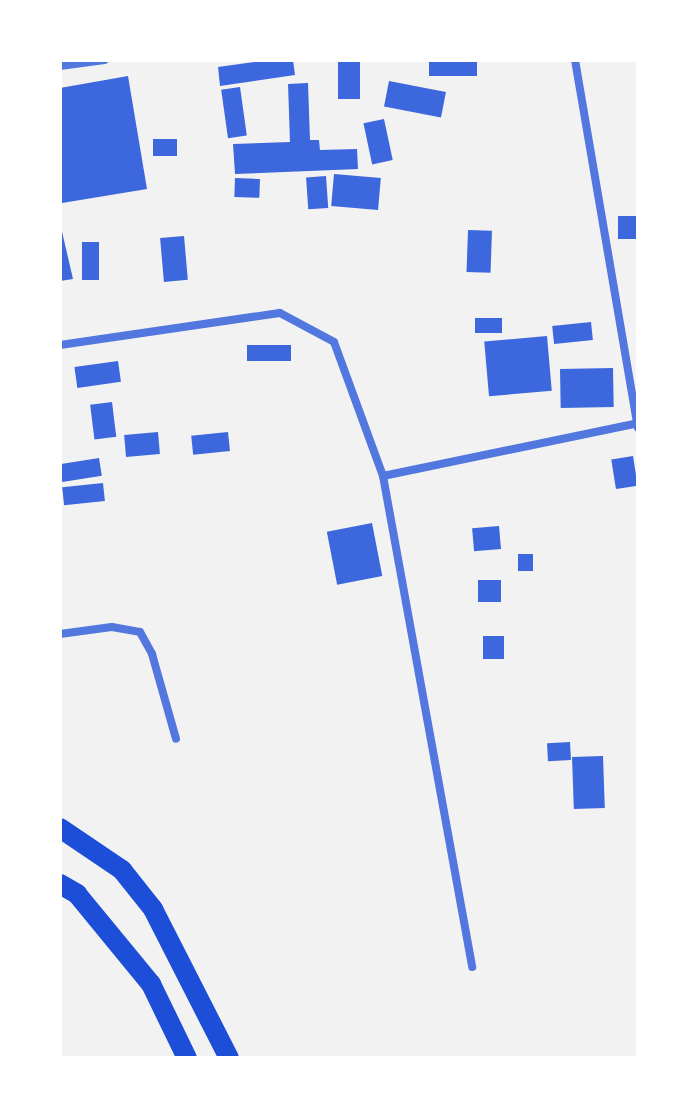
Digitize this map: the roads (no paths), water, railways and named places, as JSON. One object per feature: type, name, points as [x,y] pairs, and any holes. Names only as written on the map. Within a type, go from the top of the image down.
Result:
[{"type":"main road","points":[[60,828],[122,870],[153,909],[229,1058]]},
{"type":"main road","points":[[60,884],[77,894],[151,984],[187,1058]]},
{"type":"street","points":[[60,66],[105,60]]},
{"type":"street","points":[[383,476],[638,425],[575,60]]},
{"type":"street","points":[[60,345],[280,313],[334,342],[383,476],[472,967]]},
{"type":"street","points":[[60,634],[112,627],[140,632],[152,654],[176,739]]}]
